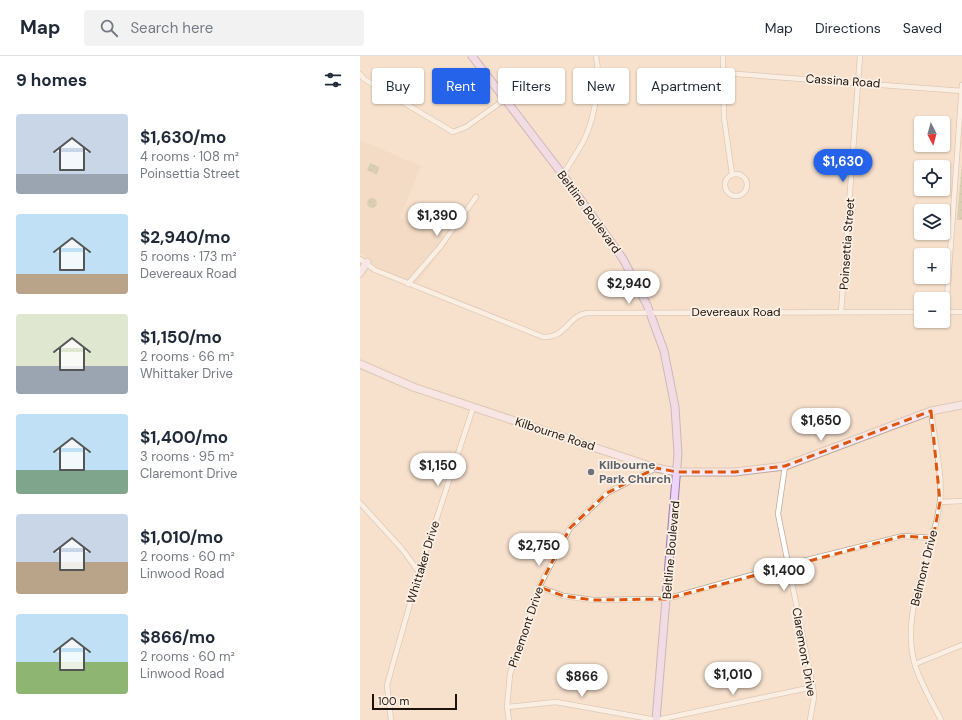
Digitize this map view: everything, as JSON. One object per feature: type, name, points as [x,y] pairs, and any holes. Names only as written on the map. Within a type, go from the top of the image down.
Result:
[{"type":"main road","name":"Beltline Boulevard","points":[[472,56],[498,92]]},
{"type":"main road","name":"Beltline Boulevard","points":[[507,104],[563,175],[623,259],[650,313],[664,351],[671,384],[677,434],[677,472],[656,720]]},
{"type":"street","points":[[563,175],[585,137],[596,98],[598,64],[596,56]]},
{"type":"street","points":[[723,56],[723,68]]},
{"type":"street","name":"Poinsettia Street","points":[[841,312],[860,56]]},
{"type":"street","points":[[360,74],[364,79],[453,132],[466,126],[498,104]]},
{"type":"street","name":"Cassina Road","points":[[735,74],[962,91]]},
{"type":"street","points":[[946,292],[962,85]]},
{"type":"street","points":[[724,104],[724,118],[732,174]]},
{"type":"street","points":[[732,174],[745,178],[748,187],[741,196],[737,197],[728,194],[724,186],[727,178],[732,174]]},
{"type":"street","points":[[408,284],[440,247],[476,197]]},
{"type":"street","points":[[360,273],[363,261]]},
{"type":"street","name":"Devereaux Road","points":[[363,261],[375,270],[408,284],[543,337],[558,335],[576,317],[583,314],[914,312]]},
{"type":"street","points":[[950,312],[962,312]]},
{"type":"street","name":"Kilbourne Road","points":[[360,364],[414,387],[473,408],[656,468],[677,472],[735,472],[785,466],[931,411],[962,405]]},
{"type":"street","name":"Whittaker Drive","points":[[391,720],[387,685],[419,572],[473,408]]},
{"type":"street","name":"Belmont Drive","points":[[931,411],[940,488],[940,502],[933,538],[917,590],[912,621],[915,664],[941,720]]},
{"type":"street","name":"Claremont Drive","points":[[785,466],[778,514],[787,565],[813,687],[814,697],[810,720]]},
{"type":"street","name":"Pinemont Drive","points":[[509,720],[507,707],[510,674],[539,587],[570,528],[607,493],[656,468]]},
{"type":"street","points":[[940,502],[962,501]]},
{"type":"street","points":[[360,503],[402,549],[419,572]]},
{"type":"street","points":[[539,587],[564,596],[593,600],[666,599],[787,565],[903,536],[933,538]]},
{"type":"street","points":[[915,664],[962,645]]},
{"type":"street","points":[[507,707],[556,702],[656,720],[813,687]]},
{"type":"highlighted area","points":[[931,411],[940,502],[933,538],[903,536],[666,599],[593,600],[564,596],[539,587],[570,528],[607,493],[656,468],[677,472],[735,472],[785,466]]},
{"type":"shaded area","points":[[360,140],[421,166],[400,218],[450,239],[417,284],[378,268],[367,257],[360,254]]},
{"type":"green space","points":[[962,162],[962,220],[957,220]]},
{"type":"green space","points":[[370,163],[379,167],[377,175],[367,170]]},
{"type":"green space","points":[[370,198],[374,198],[377,203],[374,208],[370,208],[367,205],[367,201]]},
{"type":"place","name":"Kilbourne Park Church","points":[[591,472]]}]
